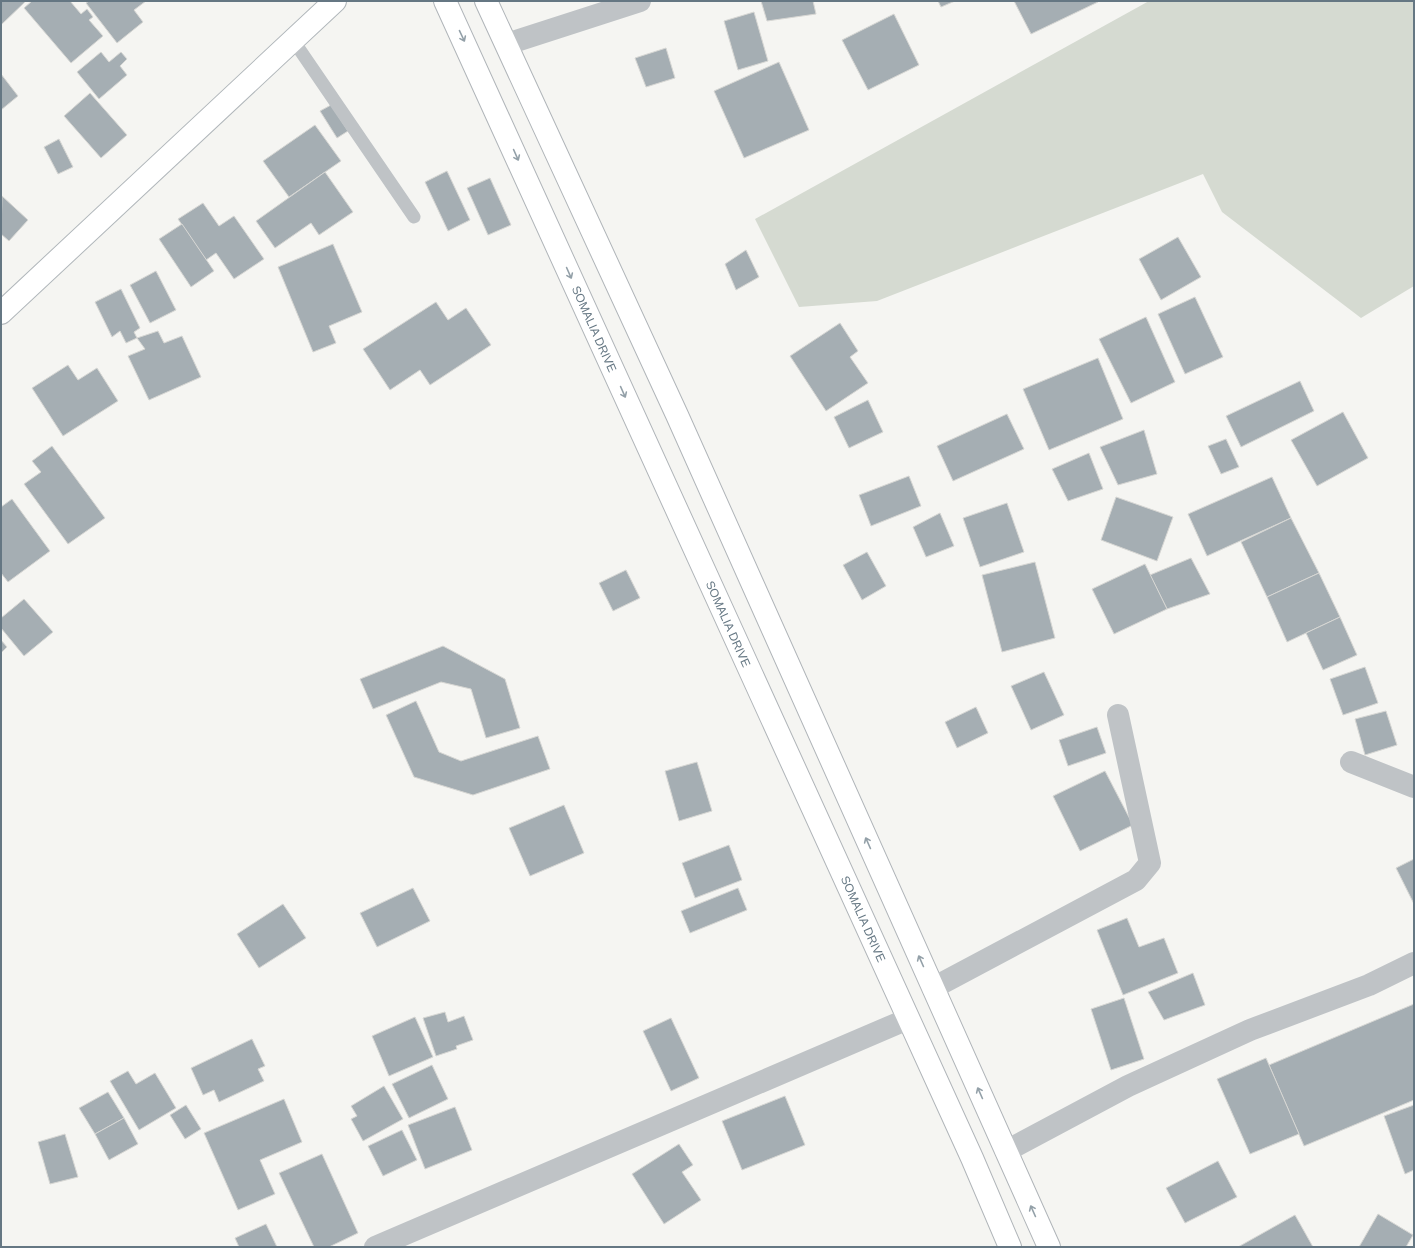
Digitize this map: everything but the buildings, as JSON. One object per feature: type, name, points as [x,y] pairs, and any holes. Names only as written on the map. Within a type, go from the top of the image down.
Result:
[{"type":"main road","points":[[1,313],[335,1]]},
{"type":"main road","name":"SOMALIA DRIVE","points":[[445,1],[908,1019],[1010,1247]]},
{"type":"main road","points":[[486,1],[680,422],[1049,1247]]},
{"type":"street","points":[[507,44],[640,1]]},
{"type":"street","points":[[933,988],[1136,880],[1150,863],[1118,715]]},
{"type":"street","points":[[1351,762],[1414,787]]},
{"type":"street","points":[[1006,1151],[1136,1083],[1250,1030],[1369,986],[1414,963]]},
{"type":"street","points":[[375,1247],[908,1019]]},
{"type":"lane","points":[[293,40],[414,217]]},
{"type":"shaded area","points":[[1149,1],[1414,1],[1414,286],[1361,318],[1222,212],[1203,174],[877,301],[799,307],[755,219]]}]
